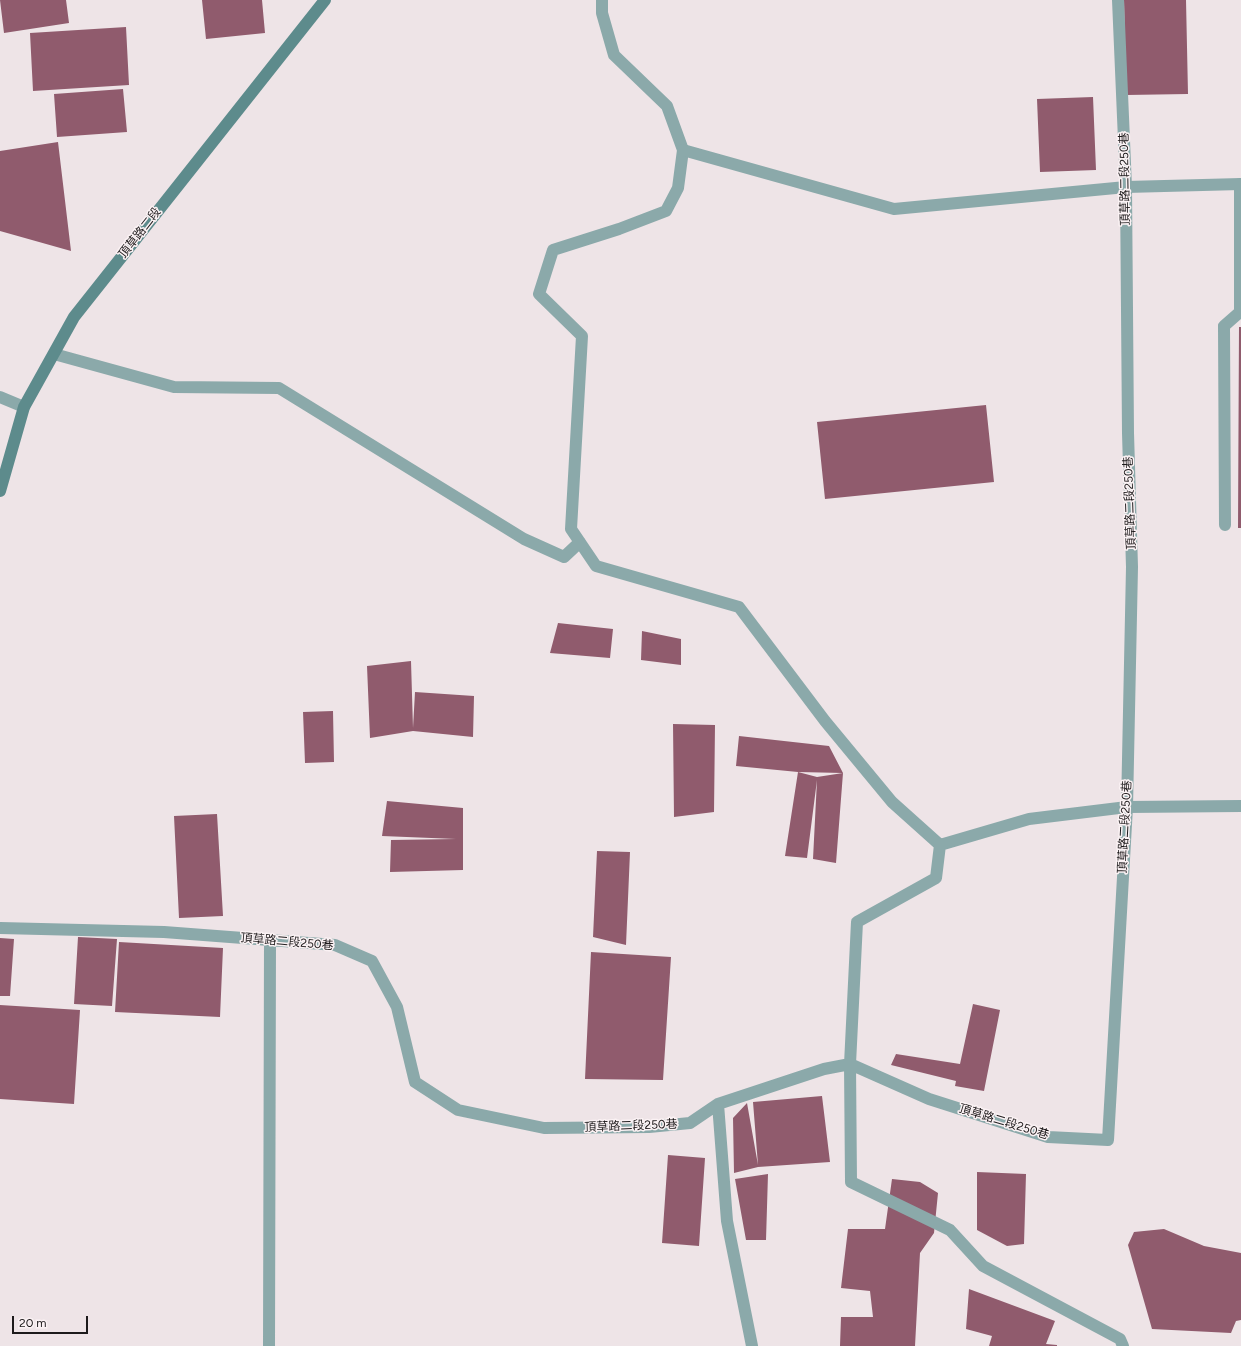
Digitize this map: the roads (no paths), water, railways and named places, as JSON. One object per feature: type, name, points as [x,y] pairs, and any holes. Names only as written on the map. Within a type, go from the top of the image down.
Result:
[{"type":"street","name":"頂草路二段","points":[[0,491],[24,407],[74,317],[325,0]]},
{"type":"street","points":[[602,0],[602,13],[614,55],[667,106],[682,150],[678,188],[666,211],[619,229],[554,250],[540,294],[582,336],[571,529],[596,566],[739,606],[825,721],[892,802],[940,845]]},
{"type":"street","name":"頂草路二段250巷","points":[[0,928],[164,932],[335,945],[372,961],[397,1007],[415,1082],[458,1110],[544,1128],[649,1127],[690,1123],[718,1104],[824,1069],[850,1064],[928,1099],[1048,1137],[1108,1140],[1127,808],[1132,567],[1128,433],[1126,187],[1118,0]]},
{"type":"street","points":[[682,150],[894,208],[1126,187],[1241,184],[1240,312],[1224,326],[1225,525]]},
{"type":"street","points":[[54,354],[174,387],[279,388],[524,539],[564,557],[580,542]]},
{"type":"street","points":[[0,397],[24,407]]},
{"type":"street","points":[[940,845],[1029,819],[1127,808],[1241,806]]},
{"type":"street","points":[[940,845],[936,878],[856,922],[850,1064],[851,1182],[950,1230],[983,1266],[1120,1339],[1123,1346]]},
{"type":"street","points":[[268,1346],[270,940]]},
{"type":"street","points":[[718,1104],[727,1222],[752,1346]]}]
